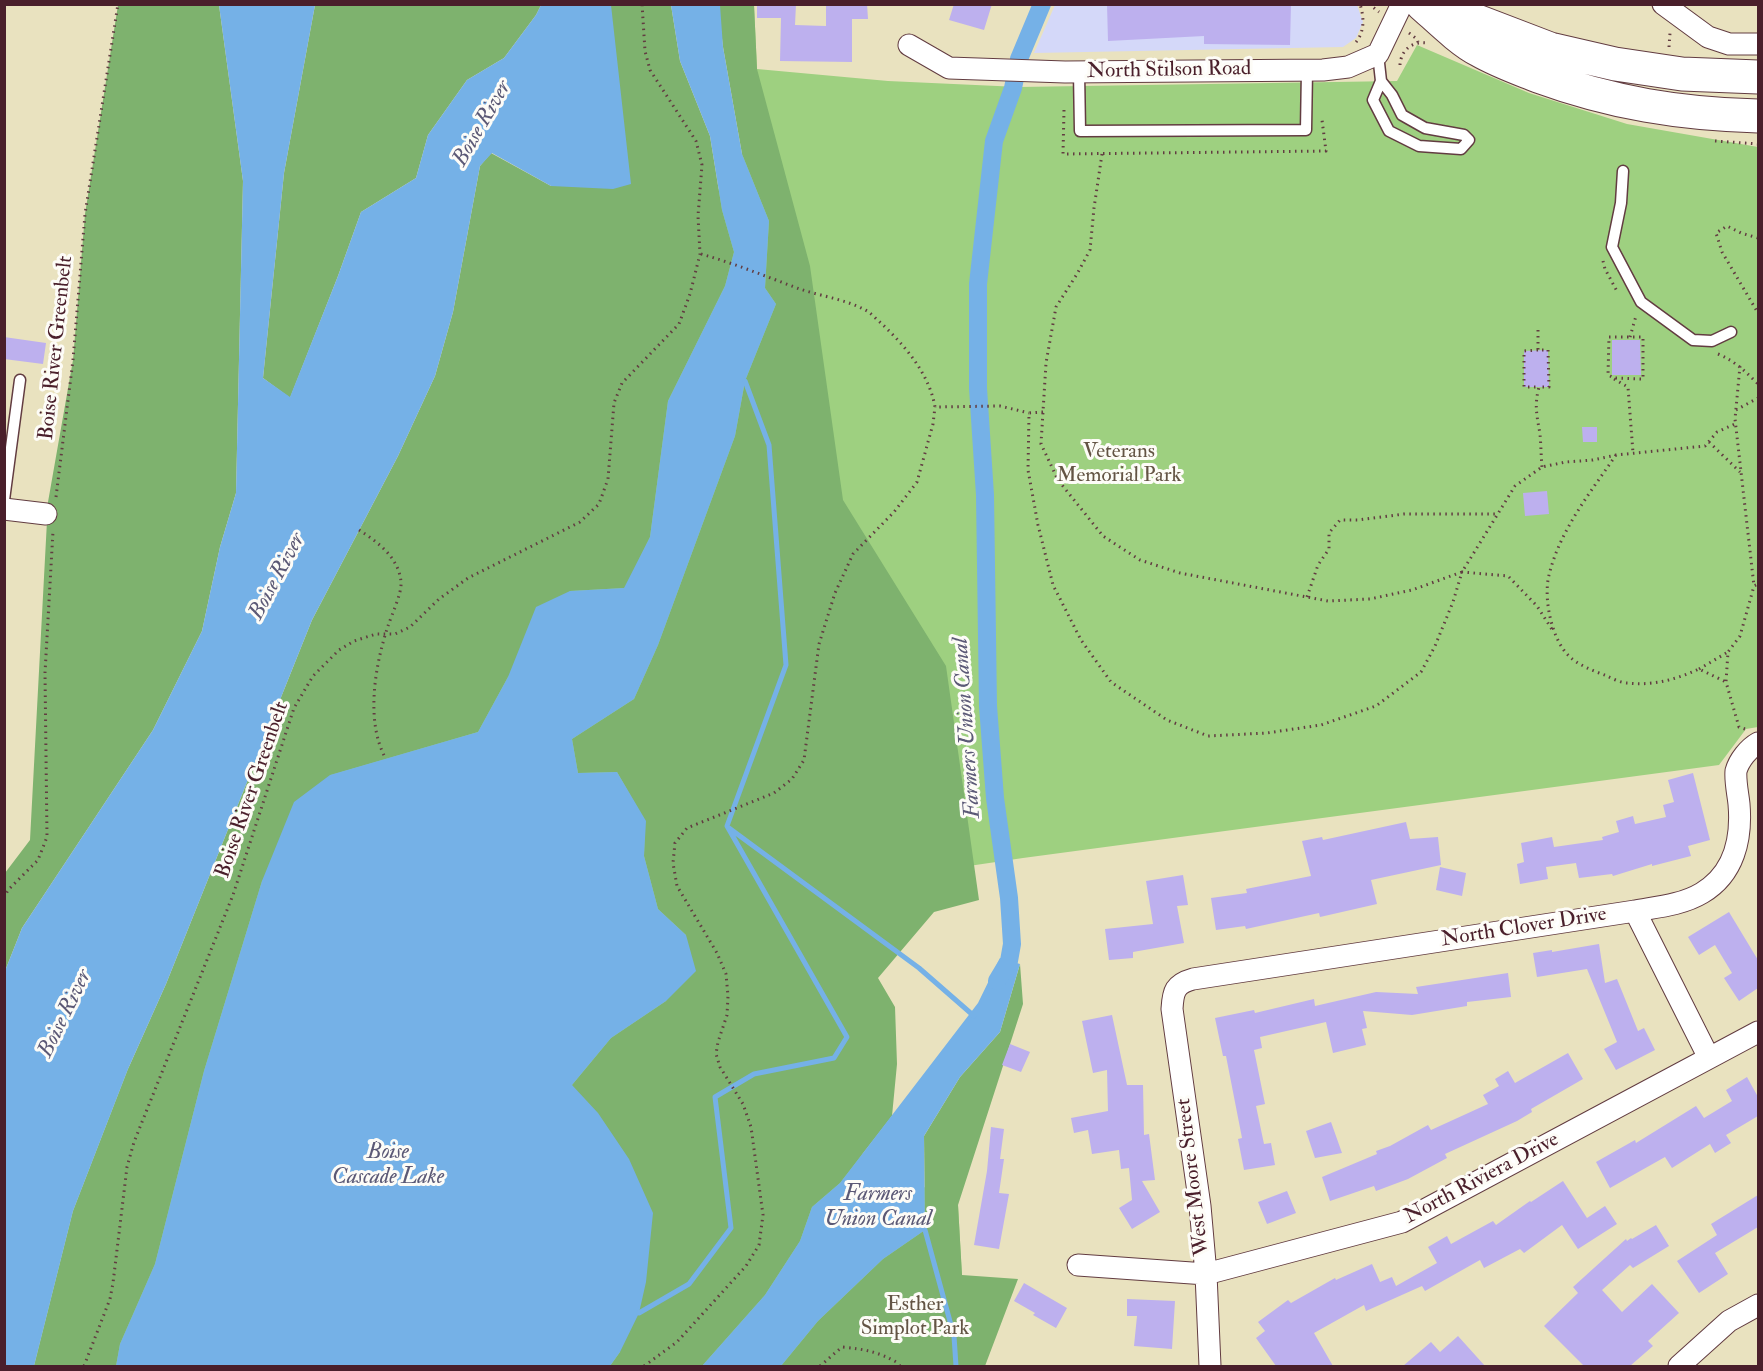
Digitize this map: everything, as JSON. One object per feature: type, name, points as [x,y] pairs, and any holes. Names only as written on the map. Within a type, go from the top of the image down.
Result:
[{"type":"main road","points":[[1422,4],[1477,49],[1510,65],[1563,85],[1640,105],[1710,115],[1758,116]]},
{"type":"main road","points":[[1435,4],[1550,49],[1615,64],[1682,74],[1758,77]]},
{"type":"street","points":[[1378,54],[1402,4]]},
{"type":"street","points":[[1667,7],[1708,37],[1729,44],[1758,44]]},
{"type":"street","name":"North Stilson Road","points":[[909,45],[949,68],[1056,72],[1307,70],[1348,67],[1378,54]]},
{"type":"street","points":[[4,509],[52,514]]},
{"type":"street","name":"North Clover Drive","points":[[1176,988],[1183,982],[1193,979],[1683,902],[1703,892],[1722,875],[1736,850],[1740,823],[1736,772],[1754,736]]},
{"type":"street","points":[[1635,911],[1709,1058]]},
{"type":"street","name":"West Moore Street","points":[[1176,988],[1172,1009],[1200,1206],[1210,1366]]},
{"type":"street","name":"North Riviera Drive","points":[[1078,1265],[1206,1274],[1402,1222],[1758,1032]]},
{"type":"street","points":[[1679,1366],[1729,1321],[1758,1305]]},
{"type":"lane","points":[[1378,54],[1381,81],[1373,100],[1389,131],[1419,146],[1461,149],[1469,140],[1464,135],[1425,128],[1402,115],[1392,95],[1381,81]]},
{"type":"lane","points":[[1079,72],[1080,131],[1306,130],[1307,70]]},
{"type":"lane","points":[[1623,171],[1621,203],[1612,247],[1641,302],[1693,340],[1712,341],[1731,332]]},
{"type":"lane","points":[[4,500],[20,380]]},
{"type":"path","name":"Boise River Greenbelt","points":[[4,898],[8,890],[38,860],[47,837],[45,673],[52,514],[73,360],[85,214],[118,4]]},
{"type":"path","name":"Boise River Greenbelt","points":[[84,1366],[110,1299],[127,1167],[134,1142],[233,895],[294,708],[313,675],[339,650],[364,636],[395,634],[410,627],[439,599],[468,578],[580,522],[599,504],[608,479],[614,403],[622,383],[679,324],[690,294],[700,254],[698,216],[702,165],[696,141],[650,70],[645,51],[642,4]]},
{"type":"path","points":[[1352,46],[1360,38],[1363,29],[1360,4]]},
{"type":"path","points":[[1400,66],[1403,53],[1412,44],[1418,42],[1417,39]]},
{"type":"path","points":[[1102,154],[1090,250],[1056,307],[1046,363],[1041,444],[1058,480],[1103,536],[1140,560],[1180,573],[1328,601],[1370,599],[1412,590],[1462,572],[1508,576],[1537,606],[1569,657],[1591,670],[1627,684],[1659,683],[1681,677],[1700,669],[1728,652],[1740,636],[1754,586],[1735,424],[1740,366]]},
{"type":"path","points":[[1758,238],[1727,226],[1716,233],[1722,252],[1758,313]]},
{"type":"path","points":[[644,1366],[677,1342],[746,1266],[759,1245],[763,1215],[751,1127],[743,1104],[720,1067],[716,1054],[727,1015],[726,974],[717,953],[676,886],[673,863],[675,843],[687,828],[774,793],[792,779],[804,760],[819,644],[835,593],[853,554],[894,512],[917,482],[933,424],[935,407],[933,394],[920,368],[897,338],[868,312],[851,304],[806,291],[723,260],[700,254]]},
{"type":"path","points":[[1630,337],[1636,316]]},
{"type":"path","points":[[1538,330],[1538,350]]},
{"type":"path","points":[[1614,378],[1643,379],[1643,337],[1609,337],[1608,375],[1628,387],[1633,453]]},
{"type":"path","points":[[1548,350],[1549,387],[1539,387],[1524,387],[1524,351],[1548,350]]},
{"type":"path","points":[[1539,387],[1535,400],[1542,467]]},
{"type":"path","points":[[1736,410],[1758,398]]},
{"type":"path","points":[[935,407],[1000,406],[1029,413],[1043,412]]},
{"type":"path","points":[[1029,413],[1028,470],[1038,525],[1053,585],[1081,640],[1111,682],[1167,720],[1208,736],[1267,733],[1321,725],[1376,706],[1421,672],[1435,646],[1453,602],[1462,572],[1496,514],[1515,486],[1542,467],[1616,455],[1705,446],[1717,432],[1735,424]]},
{"type":"path","points":[[1709,442],[1741,472]]},
{"type":"path","points":[[1553,631],[1547,603],[1548,577],[1559,546],[1568,527],[1616,455]]},
{"type":"path","points":[[1307,597],[1318,565],[1329,549],[1329,533],[1340,520],[1404,514],[1496,514]]},
{"type":"path","points":[[359,530],[377,541],[389,554],[401,583],[378,660],[374,697],[376,733],[386,759]]},
{"type":"path","points":[[1754,586],[1758,584]]},
{"type":"path","points":[[1728,652],[1726,682],[1739,727],[1754,736]]},
{"type":"path","points":[[1700,669],[1726,682]]},
{"type":"path","points":[[820,1366],[842,1347],[867,1349],[898,1362],[900,1366]]},
{"type":"shaded area","points":[[1055,5],[1357,5],[1363,22],[1356,38],[1343,47],[1034,53]]},
{"type":"green space","points":[[118,5],[219,5],[243,181],[236,493],[220,547],[202,631],[153,730],[22,928],[5,971],[5,873],[30,840],[48,502],[73,360],[85,214]]},
{"type":"green space","points":[[315,5],[541,5],[504,58],[467,80],[428,135],[416,178],[361,212],[290,398],[263,378],[284,173]]},
{"type":"green space","points":[[611,5],[671,5],[680,61],[710,136],[722,210],[734,252],[725,286],[668,401],[650,537],[625,588],[570,591],[508,677],[478,732],[331,775],[262,881],[204,1071],[155,1264],[120,1344],[116,1366],[34,1366],[73,1211],[128,1069],[166,984],[312,620],[398,456],[435,376],[453,312],[480,166],[491,153],[551,186]]},
{"type":"green space","points":[[718,5],[754,5],[757,69],[810,266],[843,500],[946,666],[979,900],[934,912],[878,978],[895,1007],[897,1064],[892,1116],[840,1183],[812,1207],[800,1241],[765,1295],[702,1366],[610,1366],[620,1352],[572,1085],[611,1038],[666,1001],[686,935],[658,909],[644,856],[645,821],[617,772],[578,773],[572,739],[634,699],[658,645],[735,436],[745,381],[776,304],[765,288],[769,221],[742,154]]},
{"type":"green space","name":"Veterans Memorial Park","points":[[754,5],[757,69],[888,81],[1019,87],[1397,81],[1417,45],[1529,93],[1627,124],[1758,147],[1758,727],[1746,729],[1719,765],[1023,858],[691,907],[692,1064],[958,1205],[967,1366],[34,1366],[73,1211],[128,1069],[742,154]]},
{"type":"green space","name":"Esther Simplot Park","points":[[1020,964],[1023,1004],[958,1205],[962,1275],[1018,1279],[985,1366],[781,1366],[818,1321],[883,1259],[925,1230],[924,1136],[960,1077],[1000,1032]]},
{"type":"water","name":"Boise River","points":[[219,5],[315,5],[284,173],[263,378],[290,397],[361,212],[416,178],[428,135],[467,80],[504,58],[541,5],[611,5],[631,184],[613,189],[551,186],[492,153],[480,166],[453,312],[435,376],[398,456],[312,620],[166,984],[128,1069],[73,1211],[34,1366],[5,1366],[5,971],[22,928],[153,730],[202,631],[220,547],[236,493],[243,181]]},
{"type":"water","name":"Boise Cascade Lake","points":[[671,5],[720,5],[723,47],[742,154],[769,221],[765,288],[776,304],[745,381],[735,436],[658,645],[634,699],[572,739],[578,773],[617,772],[646,821],[644,856],[658,909],[686,935],[696,971],[666,1001],[611,1038],[572,1085],[598,1113],[629,1159],[653,1213],[646,1282],[639,1313],[620,1352],[610,1366],[116,1366],[120,1344],[155,1264],[204,1071],[262,881],[294,802],[330,775],[478,732],[508,677],[536,607],[570,591],[624,588],[650,537],[668,401],[725,286],[734,252],[722,210],[710,136],[680,61]]},
{"type":"water","name":"Farmers Union Canal","points":[[1000,958],[1020,964],[1000,1032],[960,1077],[924,1136],[925,1230],[883,1259],[818,1321],[781,1366],[702,1366],[765,1295],[800,1241],[812,1207],[840,1183],[978,1003]]},
{"type":"building","points":[[757,4],[796,4],[795,25],[826,26],[826,4],[867,4],[868,19],[852,19],[852,62],[780,61],[781,18],[757,18]]},
{"type":"building","points":[[954,4],[992,4],[984,30],[949,20]]},
{"type":"building","points":[[1107,4],[1291,4],[1290,45],[1204,44],[1204,36],[1108,41]]},
{"type":"building","points":[[4,337],[46,343],[43,364],[4,359]]},
{"type":"building","points":[[1612,340],[1640,340],[1641,375],[1612,375]]},
{"type":"building","points":[[1548,350],[1549,387],[1524,387],[1524,351]]},
{"type":"building","points":[[1582,427],[1597,427],[1597,442],[1583,442]]},
{"type":"building","points":[[1547,491],[1549,514],[1525,516],[1523,493]]},
{"type":"building","points":[[1693,773],[1710,840],[1688,846],[1691,856],[1652,866],[1652,864],[1613,876],[1612,874],[1579,878],[1576,863],[1546,867],[1548,879],[1520,884],[1517,864],[1524,862],[1521,843],[1552,837],[1554,847],[1603,840],[1602,837],[1619,832],[1616,821],[1633,816],[1635,824],[1666,817],[1663,805],[1674,802],[1668,780]]},
{"type":"building","points":[[1406,822],[1410,839],[1438,837],[1441,865],[1371,880],[1377,904],[1320,917],[1319,913],[1246,929],[1245,926],[1216,930],[1211,898],[1247,893],[1246,889],[1311,876],[1302,841],[1322,837],[1323,840]]},
{"type":"building","points":[[1440,867],[1466,873],[1462,896],[1436,890]]},
{"type":"building","points":[[1183,875],[1188,905],[1177,906],[1184,943],[1133,952],[1133,958],[1109,960],[1105,929],[1153,924],[1146,881]]},
{"type":"building","points":[[1729,912],[1758,960],[1758,988],[1739,1001],[1724,978],[1732,973],[1715,945],[1699,955],[1688,937]]},
{"type":"building","points":[[1599,944],[1605,983],[1617,979],[1638,1031],[1644,1028],[1655,1050],[1616,1070],[1604,1049],[1617,1042],[1587,969],[1537,977],[1533,953]]},
{"type":"building","points":[[1508,973],[1511,997],[1467,1002],[1467,1006],[1412,1015],[1363,1011],[1367,1028],[1362,1029],[1366,1045],[1333,1053],[1326,1022],[1260,1037],[1262,1048],[1254,1050],[1265,1104],[1256,1106],[1264,1144],[1271,1143],[1275,1165],[1244,1170],[1238,1139],[1242,1138],[1226,1056],[1223,1056],[1215,1018],[1254,1010],[1255,1013],[1314,999],[1315,1006],[1376,992],[1418,994],[1416,987]]},
{"type":"building","points":[[1112,1015],[1127,1085],[1143,1085],[1144,1135],[1149,1134],[1155,1180],[1142,1181],[1160,1212],[1132,1229],[1119,1208],[1132,1200],[1129,1168],[1121,1169],[1119,1150],[1092,1154],[1088,1130],[1074,1133],[1071,1118],[1108,1111],[1107,1070],[1093,1073],[1082,1021]]},
{"type":"building","points":[[1010,1044],[1030,1052],[1021,1072],[1002,1065]]},
{"type":"building","points":[[1568,1053],[1583,1079],[1531,1109],[1532,1112],[1445,1154],[1447,1158],[1408,1179],[1376,1191],[1374,1186],[1330,1201],[1322,1177],[1377,1154],[1376,1151],[1428,1125],[1431,1130],[1488,1104],[1483,1095],[1499,1086],[1495,1079],[1508,1071],[1515,1083]]},
{"type":"building","points":[[1747,1077],[1758,1097],[1758,1116],[1726,1135],[1731,1143],[1715,1153],[1710,1144],[1672,1168],[1665,1157],[1610,1188],[1596,1162],[1635,1140],[1636,1143],[1696,1106],[1704,1118],[1732,1101],[1726,1090]]},
{"type":"building","points":[[1331,1122],[1342,1153],[1315,1158],[1306,1131]]},
{"type":"building","points":[[991,1127],[1004,1129],[1000,1159],[1004,1159],[999,1193],[1009,1194],[999,1249],[974,1245],[987,1171]]},
{"type":"building","points":[[1563,1181],[1587,1218],[1605,1206],[1617,1224],[1578,1249],[1562,1225],[1524,1253],[1520,1249],[1484,1268],[1480,1260],[1425,1291],[1422,1286],[1366,1311],[1364,1305],[1314,1333],[1333,1366],[1276,1366],[1256,1338],[1265,1331],[1258,1322],[1288,1300],[1291,1303],[1335,1278],[1336,1280],[1372,1264],[1380,1282],[1392,1277],[1396,1286],[1437,1263],[1428,1247],[1447,1236],[1451,1244],[1493,1221],[1496,1225]]},
{"type":"building","points":[[1287,1191],[1296,1213],[1267,1224],[1258,1202]]},
{"type":"building","points":[[1758,1195],[1758,1227],[1715,1253],[1728,1274],[1699,1293],[1677,1261],[1717,1235],[1711,1224]]},
{"type":"building","points":[[1656,1225],[1669,1246],[1633,1268],[1630,1265],[1602,1290],[1622,1312],[1652,1284],[1679,1313],[1648,1341],[1653,1346],[1630,1366],[1584,1366],[1544,1326],[1578,1293],[1573,1287],[1626,1239],[1627,1241],[1632,1239]]},
{"type":"building","points":[[1024,1283],[1067,1308],[1056,1328],[1014,1301]]},
{"type":"building","points":[[1127,1299],[1175,1301],[1172,1349],[1134,1346],[1137,1316],[1127,1316]]},
{"type":"building","points":[[1458,1336],[1485,1366],[1403,1366],[1431,1342],[1440,1352]]},
{"type":"waterway","name":"Farmers Union Canal","points":[[997,981],[1009,961],[1012,944],[1009,898],[995,798],[988,706],[985,495],[978,388],[978,284],[994,141],[1013,88],[1019,59],[1042,4]]},
{"type":"waterway","points":[[639,1313],[689,1284],[731,1228],[715,1097],[754,1074],[834,1058],[847,1037],[727,826],[786,665],[769,445],[745,381]]},
{"type":"waterway","points":[[729,828],[919,968],[974,1016]]},
{"type":"waterway","points":[[922,1226],[954,1336],[956,1366]]}]
